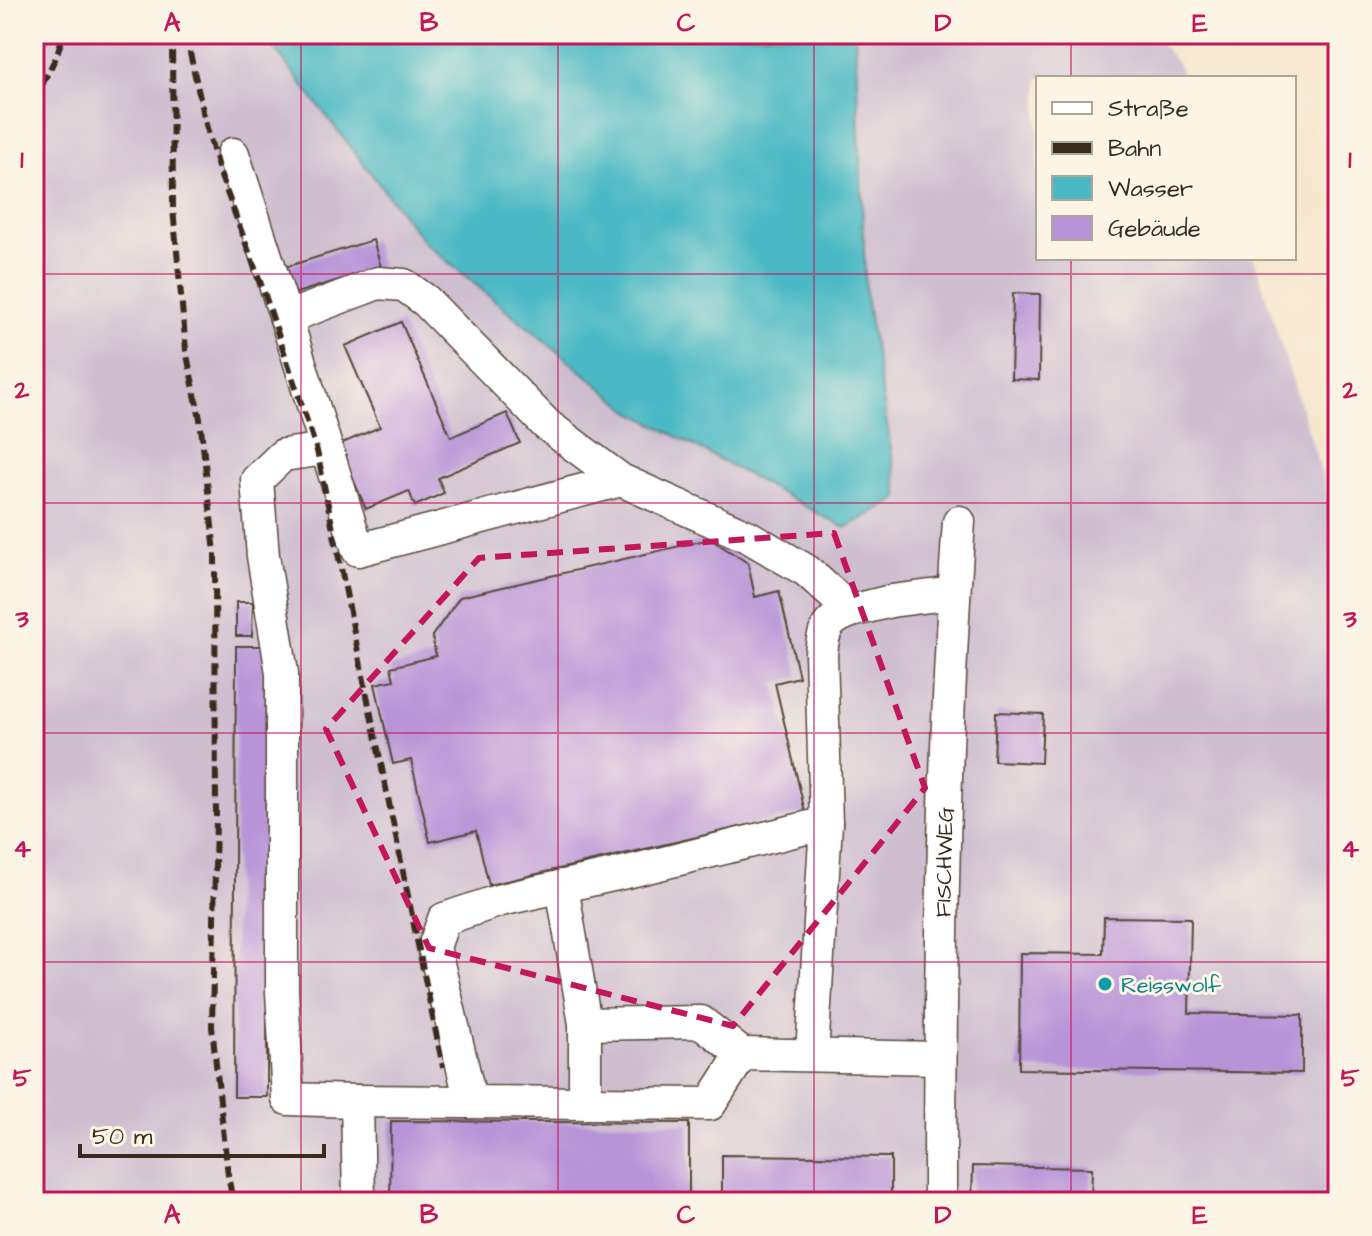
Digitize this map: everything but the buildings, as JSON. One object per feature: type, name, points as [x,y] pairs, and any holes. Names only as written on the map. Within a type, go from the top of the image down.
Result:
[{"type":"street","points":[[233,154],[358,550],[621,480]]},
{"type":"street","points":[[286,318],[378,283],[404,285],[426,301],[547,425],[621,480],[749,537],[807,571],[851,611]]},
{"type":"street","points":[[326,449],[283,455],[257,480],[263,556],[282,673],[282,992],[288,1099],[710,1104],[742,1054]]},
{"type":"street","name":"FISCHWEG","points":[[940,1202],[943,837],[959,522]]},
{"type":"street","points":[[812,1055],[826,823],[823,637],[828,623],[851,611],[891,601],[954,593]]},
{"type":"street","points":[[471,1102],[434,947],[444,919],[501,900],[826,823]]},
{"type":"street","points":[[562,886],[585,1024],[585,1102]]},
{"type":"street","points":[[585,1024],[701,1022],[742,1054],[940,1058]]},
{"type":"street","points":[[357,1101],[359,1202]]},
{"type":"highlighted area","points":[[834,533],[925,788],[733,1026],[429,948],[326,729],[479,558]]},
{"type":"shaded area","points":[[34,34],[1153,34],[1178,64],[1182,76],[1036,76],[1036,260],[1255,260],[1338,526],[1338,1202],[34,1202]]},
{"type":"water","points":[[263,34],[855,34],[866,297],[899,498],[845,528],[630,411],[425,243]]},
{"type":"railway","points":[[34,101],[64,34]]},
{"type":"railway","points":[[172,34],[173,208],[186,350],[200,419],[215,553],[216,817],[212,1027],[233,1202]]},
{"type":"railway","points":[[188,34],[205,121],[219,171],[265,295],[317,451],[443,1067]]},
{"type":"place","name":"Reisswolf","points":[[1105,984]]}]
